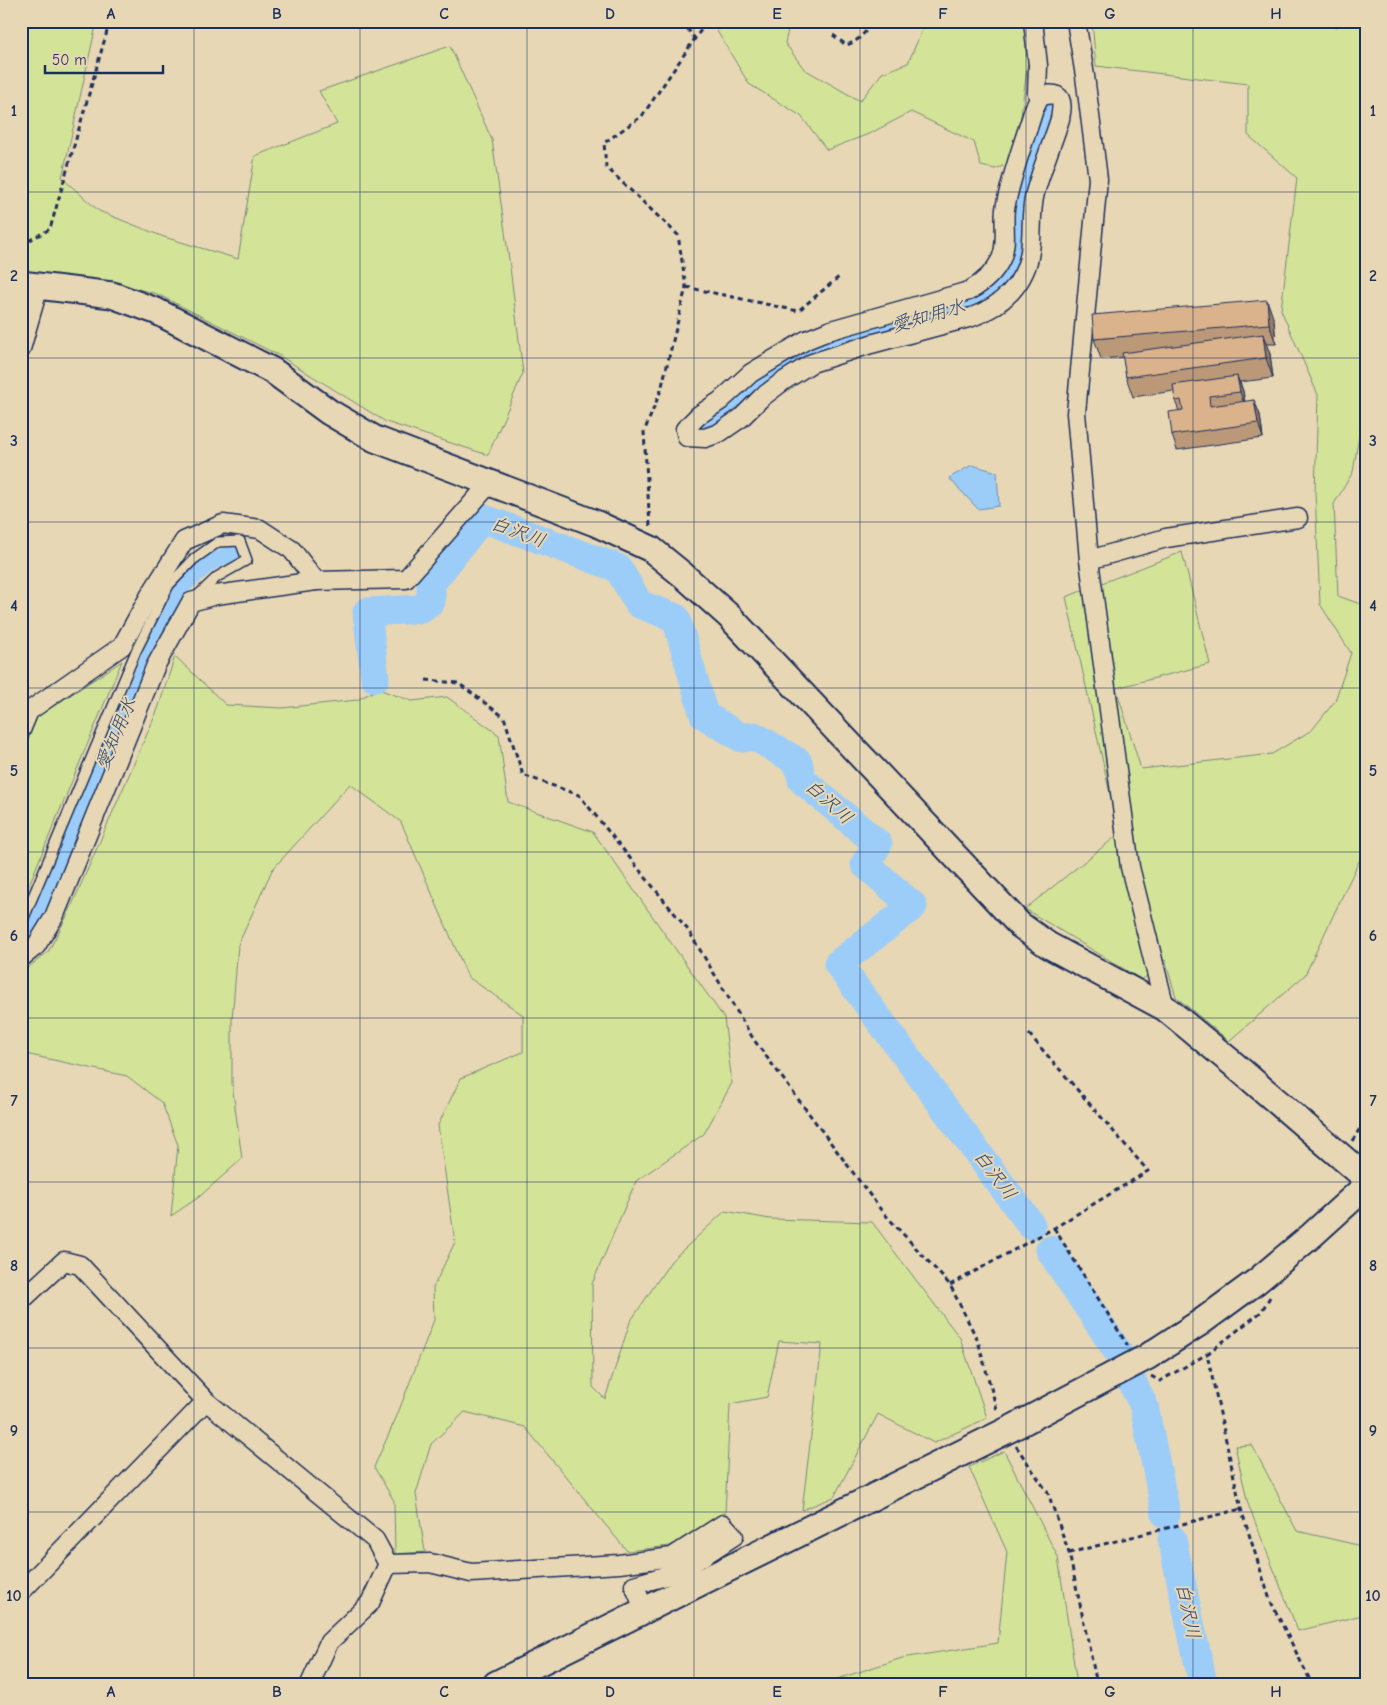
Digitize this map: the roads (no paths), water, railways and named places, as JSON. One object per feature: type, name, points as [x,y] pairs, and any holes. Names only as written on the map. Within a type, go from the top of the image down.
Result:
[{"type":"street","points":[[1032,21],[1038,65],[1037,93],[1039,99],[1034,109],[1009,190],[1005,211],[1005,244],[1002,256],[994,271],[983,283],[969,291],[831,330],[799,344],[751,373],[720,401],[699,415],[685,429],[687,437],[705,438],[718,433],[741,418],[761,398],[782,382],[812,364],[862,347],[972,317],[986,312],[1002,301],[1015,288],[1028,262],[1035,193],[1060,119],[1062,107],[1058,96],[1048,94],[1042,95],[1039,99]]},
{"type":"street","points":[[1076,21],[1098,179],[1076,413],[1088,560],[1130,867],[1165,1008]]},
{"type":"street","points":[[21,349],[30,285],[112,295],[156,311],[273,371],[329,412],[375,439],[595,523],[651,549],[730,617],[1020,925],[1048,945],[1165,1008],[1366,1178]]},
{"type":"street","points":[[21,958],[36,946],[54,917],[156,665],[191,602],[216,595],[316,581],[406,579],[490,483]]},
{"type":"street","points":[[1088,560],[1166,538],[1298,518]]},
{"type":"street","points":[[21,730],[29,711],[122,646],[184,541],[223,524],[260,529],[292,550],[316,581]]},
{"type":"street","points":[[496,1684],[1012,1428],[1147,1357],[1201,1322],[1256,1281],[1312,1236],[1366,1186]]},
{"type":"street","points":[[21,1301],[64,1261],[80,1265],[206,1401],[375,1540],[388,1564]]},
{"type":"street","points":[[21,1592],[206,1401]]},
{"type":"street","points":[[388,1564],[430,1563],[471,1574],[619,1564],[672,1557],[723,1524],[734,1536],[679,1572],[634,1585],[645,1611]]},
{"type":"street","points":[[310,1684],[329,1642],[370,1603],[388,1564]]},
{"type":"lane","points":[[21,925],[136,651],[169,585],[194,559],[218,542],[240,541],[247,560],[217,577],[191,602]]},
{"type":"water","points":[[972,465],[997,472],[999,506],[978,509],[949,478]]},
{"type":"waterway","name":"愛知用水","points":[[690,432],[717,421],[764,381],[801,357],[845,340],[936,316],[980,301],[996,292],[1010,275],[1018,254],[1022,198],[1051,107]]},
{"type":"waterway","name":"白沢川","points":[[375,678],[367,612],[420,609],[431,601],[431,583],[482,518],[618,568],[639,604],[676,618],[704,715],[742,738],[754,736],[798,762],[802,780],[878,844],[865,864],[913,906],[838,964],[1031,1225]]},
{"type":"waterway","name":"愛知用水","points":[[21,939],[33,929],[177,591],[209,564],[237,550]]},
{"type":"waterway","name":"白沢川","points":[[1050,1250],[1118,1352]]},
{"type":"waterway","name":"白沢川","points":[[1132,1382],[1144,1406],[1166,1514]]},
{"type":"waterway","name":"白沢川","points":[[1172,1539],[1203,1684]]}]
